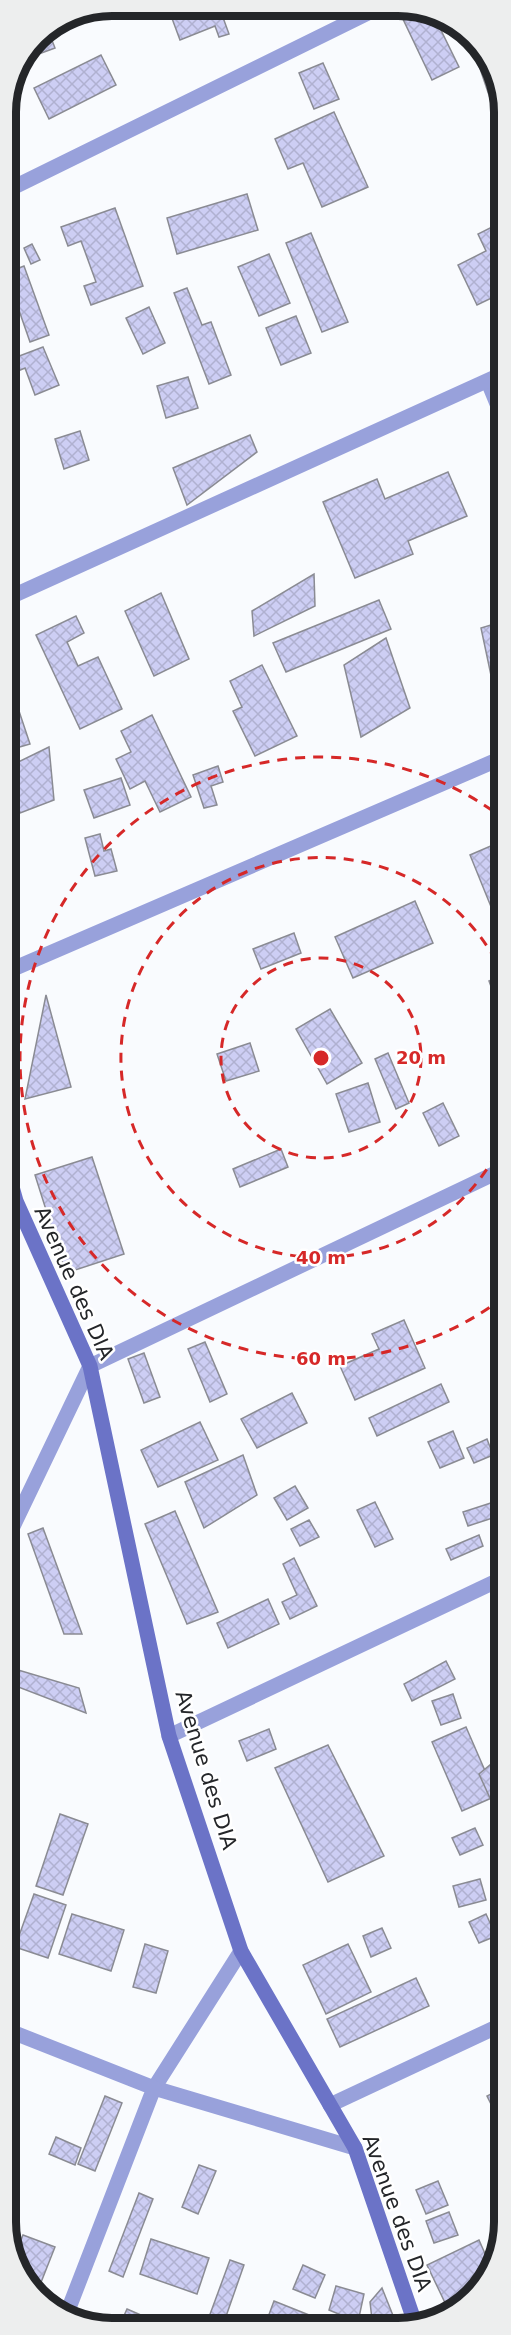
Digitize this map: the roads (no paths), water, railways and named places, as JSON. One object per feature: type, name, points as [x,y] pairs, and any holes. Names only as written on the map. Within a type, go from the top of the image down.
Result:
[{"type":"street","points":[[17,186],[360,17]]},
{"type":"street","points":[[17,594],[494,379]]},
{"type":"street","points":[[488,382],[494,397]]},
{"type":"street","points":[[17,967],[494,761]]},
{"type":"street","points":[[17,1518],[90,1366],[494,1174]]},
{"type":"street","name":"Avenue des DIA","points":[[17,1212],[90,1366],[169,1736],[241,1952],[356,2148],[413,2317]]},
{"type":"street","points":[[169,1736],[494,1582]]},
{"type":"street","points":[[69,2308],[154,2088],[241,1952]]},
{"type":"street","points":[[330,2105],[494,2028]]},
{"type":"street","points":[[17,2034],[154,2088],[356,2148]]}]
